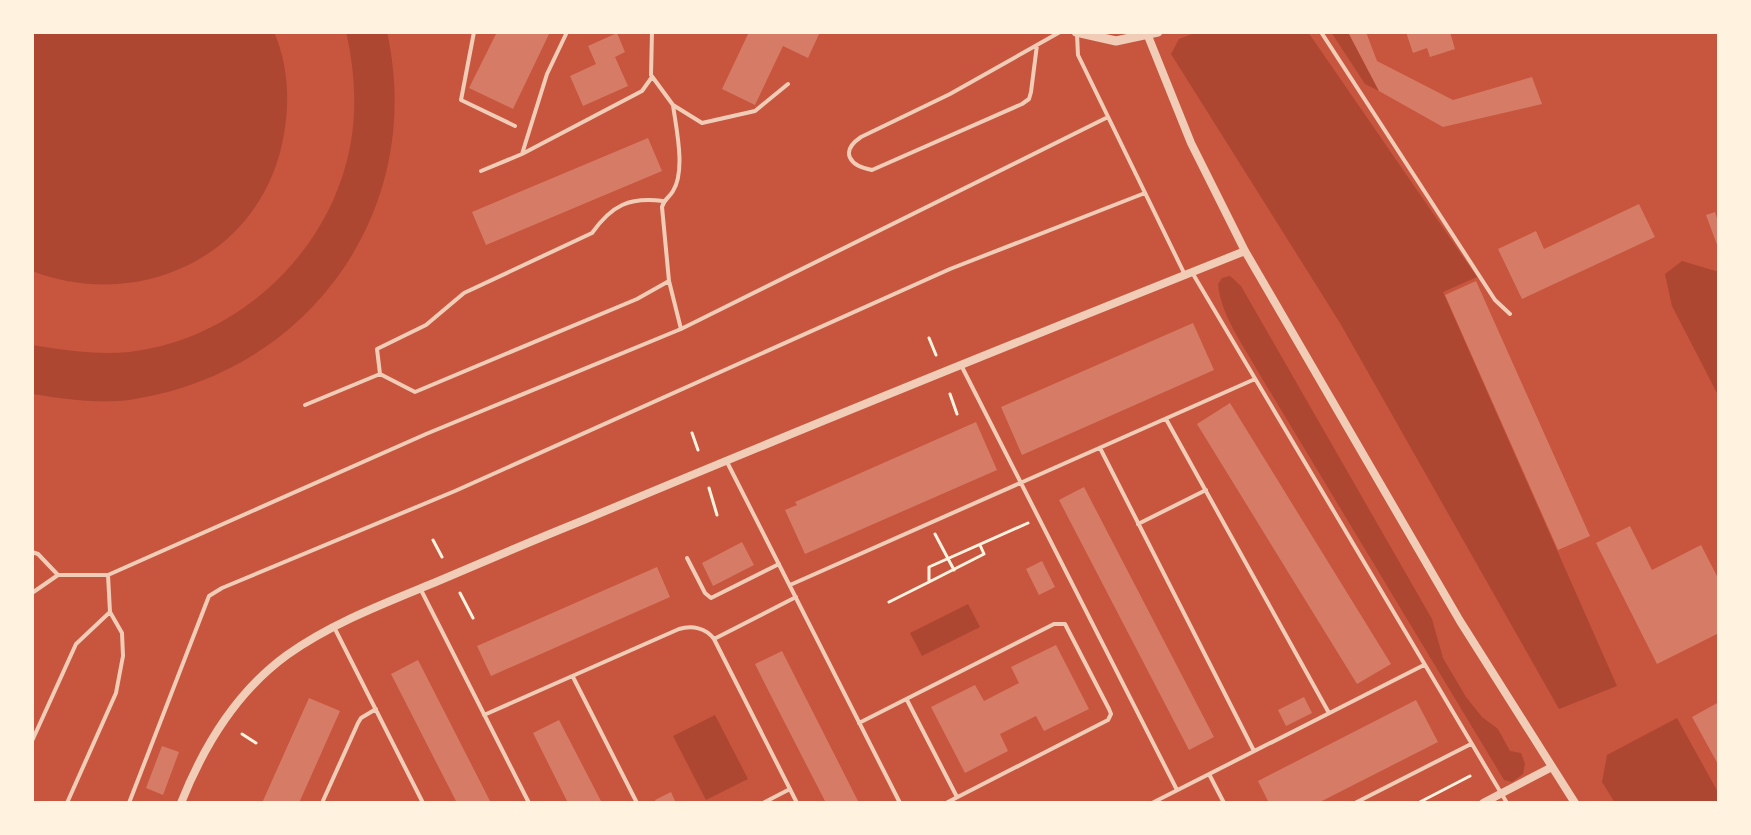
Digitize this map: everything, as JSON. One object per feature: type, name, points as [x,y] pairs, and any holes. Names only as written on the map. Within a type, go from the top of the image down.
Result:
[{"type":"street","points":[[1076,32],[1116,41],[1153,34],[1191,143],[1245,251],[1460,621],[1575,803]]},
{"type":"street","points":[[181,803],[211,738],[232,707],[259,678],[286,656],[334,627],[726,460],[1245,251]]},
{"type":"street","points":[[1483,803],[1552,767]]},
{"type":"lane","points":[[474,32],[461,100],[515,126]]},
{"type":"lane","points":[[522,154],[547,74],[567,32]]},
{"type":"lane","points":[[481,171],[522,154],[642,91],[652,76],[652,32]]},
{"type":"lane","points":[[1037,45],[1031,92],[1029,99],[1022,104],[872,170],[858,168],[852,162],[848,151],[851,144],[950,94],[1060,32]]},
{"type":"lane","points":[[1076,32],[1078,55],[1188,274],[1255,379],[1507,803]]},
{"type":"lane","points":[[1321,32],[1495,300],[1510,314]]},
{"type":"lane","points":[[652,76],[673,105],[702,123],[755,111],[788,84]]},
{"type":"lane","points":[[673,105],[680,158],[674,190],[663,201],[669,281],[681,329]]},
{"type":"lane","points":[[32,593],[58,575],[108,575],[426,434],[681,329],[1108,117]]},
{"type":"lane","points":[[129,803],[209,596],[222,588],[455,491],[950,269],[1145,193]]},
{"type":"lane","points":[[380,374],[377,349],[426,325],[464,293],[592,233],[605,214],[639,198],[663,201]]},
{"type":"lane","points":[[305,405],[380,374],[415,392],[516,352],[637,299],[669,281]]},
{"type":"lane","points":[[961,365],[1177,790]]},
{"type":"lane","points":[[790,585],[1255,379]]},
{"type":"lane","points":[[1166,419],[1329,713]]},
{"type":"lane","points":[[1100,448],[1254,751]]},
{"type":"lane","points":[[726,460],[900,803]]},
{"type":"lane","points":[[1138,524],[1206,490]]},
{"type":"lane","points":[[32,552],[38,554],[58,575]]},
{"type":"lane","points":[[687,558],[705,593],[711,598],[779,564]]},
{"type":"lane","points":[[67,803],[116,693],[123,656],[122,633],[110,612],[108,575]]},
{"type":"lane","points":[[420,588],[529,803]]},
{"type":"lane","points":[[714,639],[796,597]]},
{"type":"lane","points":[[32,741],[76,644],[110,612]]},
{"type":"lane","points":[[859,723],[1060,622],[1068,629],[1111,714],[1104,723],[946,803]]},
{"type":"lane","points":[[484,715],[687,626],[704,630],[714,639],[797,803]]},
{"type":"lane","points":[[334,627],[423,803]]},
{"type":"lane","points":[[1152,803],[1425,665]]},
{"type":"lane","points":[[573,676],[637,803]]},
{"type":"lane","points":[[907,699],[957,797]]},
{"type":"lane","points":[[322,803],[358,723],[376,709]]},
{"type":"lane","points":[[1355,803],[1471,744]]},
{"type":"lane","points":[[1209,774],[1224,803]]},
{"type":"lane","points":[[763,803],[790,789]]},
{"type":"path","points":[[929,338],[936,355]]},
{"type":"path","points":[[950,394],[957,414]]},
{"type":"path","points":[[692,433],[698,450]]},
{"type":"path","points":[[709,488],[717,515]]},
{"type":"path","points":[[929,582],[929,567],[1039,518]]},
{"type":"path","points":[[930,523],[954,570]]},
{"type":"path","points":[[433,540],[442,557]]},
{"type":"path","points":[[889,602],[984,554],[979,544]]},
{"type":"path","points":[[460,593],[473,618]]},
{"type":"path","points":[[242,734],[256,743]]},
{"type":"path","points":[[1418,803],[1470,776]]},
{"type":"shaded area","points":[[32,32],[274,32],[286,82],[284,134],[272,176],[252,212],[224,241],[192,263],[155,278],[115,284],[74,282],[32,271]]},
{"type":"shaded area","points":[[346,32],[387,32],[395,97],[389,160],[371,218],[342,271],[303,317],[255,354],[198,382],[122,401],[84,401],[32,394],[32,345],[104,353],[166,345],[202,332],[235,314],[266,291],[293,264],[333,200],[350,148],[354,98]]},
{"type":"shaded area","points":[[1197,32],[1308,32],[1477,277],[1443,292],[1617,686],[1559,709],[1340,323],[1171,54],[1179,39]]},
{"type":"shaded area","points":[[1331,32],[1348,32],[1379,91],[1365,84]]},
{"type":"shaded area","points":[[1682,261],[1719,272],[1719,397],[1672,306],[1665,274]]},
{"type":"shaded area","points":[[1230,276],[1241,286],[1432,619],[1443,658],[1466,697],[1482,717],[1498,729],[1510,751],[1521,753],[1525,764],[1523,774],[1512,782],[1504,780],[1234,331],[1218,284],[1222,278]]},
{"type":"shaded area","points":[[968,604],[980,627],[922,656],[910,633]]},
{"type":"shaded area","points":[[715,715],[748,779],[706,800],[673,736]]},
{"type":"shaded area","points":[[1677,718],[1719,794],[1719,803],[1615,803],[1602,782],[1607,755]]},
{"type":"building","points":[[497,32],[550,32],[513,109],[469,88]]},
{"type":"building","points":[[749,32],[820,32],[808,58],[783,46],[755,105],[722,89]]},
{"type":"building","points":[[1348,32],[1366,32],[1377,61],[1453,100],[1532,77],[1542,104],[1443,127],[1379,91]]},
{"type":"building","points":[[1406,32],[1450,32],[1455,49],[1430,57],[1427,48],[1413,53]]},
{"type":"building","points":[[617,33],[625,52],[615,57],[628,86],[583,106],[570,76],[596,64],[588,46]]},
{"type":"building","points":[[648,138],[662,171],[486,245],[472,212]]},
{"type":"building","points":[[1639,204],[1655,237],[1522,299],[1498,249],[1536,231],[1544,249]]},
{"type":"building","points":[[1715,212],[1719,225],[1719,250],[1706,215]]},
{"type":"building","points":[[1476,281],[1590,536],[1558,550],[1445,295]]},
{"type":"building","points":[[1193,323],[1214,370],[1022,455],[1001,407]]},
{"type":"building","points":[[1230,403],[1391,664],[1357,684],[1197,424]]},
{"type":"building","points":[[976,422],[997,470],[805,554],[785,510],[797,505],[795,502]]},
{"type":"building","points":[[1084,487],[1214,737],[1189,750],[1059,500]]},
{"type":"building","points":[[1630,526],[1652,570],[1701,545],[1719,580],[1719,633],[1657,664],[1596,543]]},
{"type":"building","points":[[742,542],[754,565],[713,586],[702,563]]},
{"type":"building","points":[[1042,561],[1055,587],[1039,595],[1026,569]]},
{"type":"building","points":[[657,567],[670,597],[491,676],[477,646]]},
{"type":"building","points":[[1056,645],[1089,709],[1044,731],[1036,716],[1000,734],[1008,751],[965,773],[931,707],[975,685],[984,701],[1019,683],[1011,667]]},
{"type":"building","points":[[782,651],[859,803],[826,803],[769,692],[755,664]]},
{"type":"building","points":[[418,660],[491,803],[457,803],[391,674]]},
{"type":"building","points":[[1304,697],[1312,713],[1286,726],[1278,710]]},
{"type":"building","points":[[309,698],[340,711],[299,803],[262,803]]},
{"type":"building","points":[[1416,700],[1438,742],[1318,803],[1269,803],[1258,781]]},
{"type":"building","points":[[1719,702],[1719,766],[1692,717]]},
{"type":"building","points":[[559,720],[602,803],[568,803],[533,733]]},
{"type":"building","points":[[162,746],[179,752],[163,795],[146,788]]},
{"type":"building","points":[[671,792],[676,803],[656,803],[655,800]]}]
